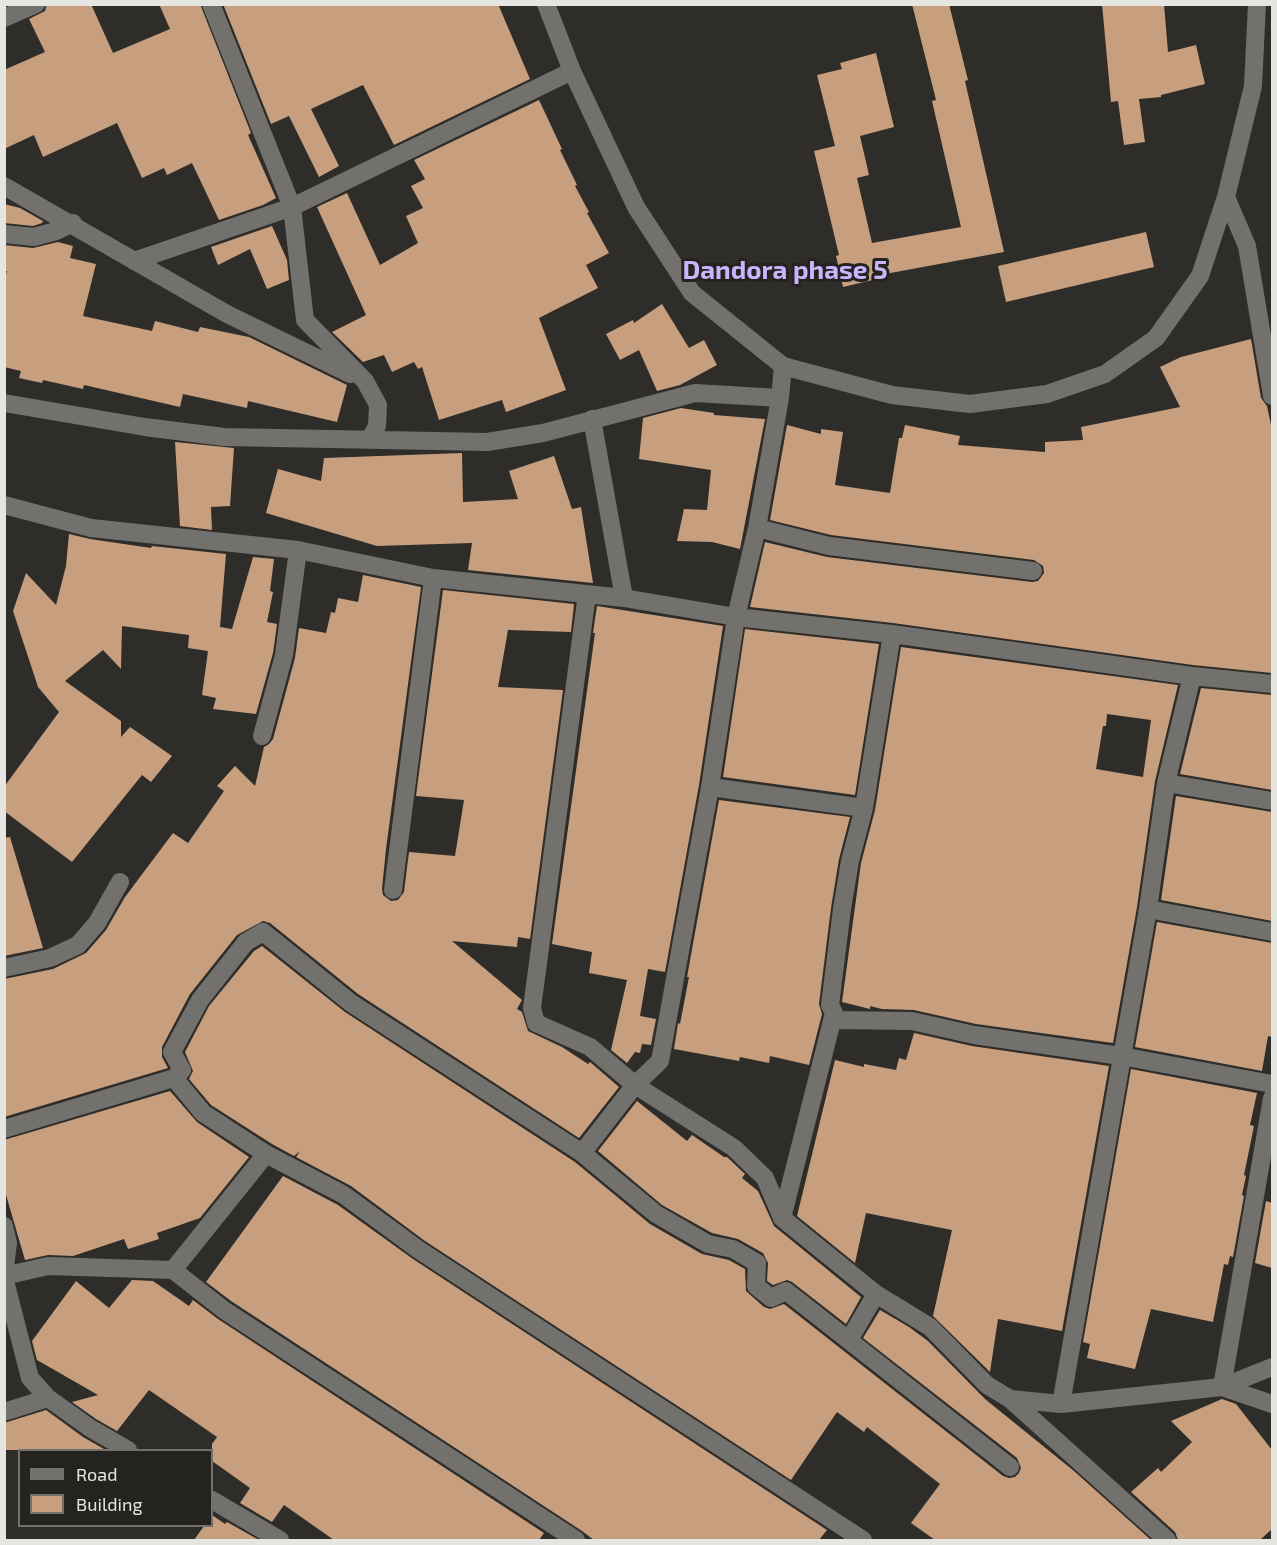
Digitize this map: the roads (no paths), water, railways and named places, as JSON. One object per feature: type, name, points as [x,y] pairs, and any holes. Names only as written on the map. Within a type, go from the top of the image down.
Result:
[{"type":"street","points":[[4,18],[36,4]]},
{"type":"street","points":[[211,4],[292,207],[305,320],[365,381],[378,405],[377,426],[370,439]]},
{"type":"street","points":[[546,4],[572,71],[636,207],[692,293],[783,366],[892,395],[970,404],[1047,394],[1105,374],[1156,338],[1200,276],[1226,197],[1253,86],[1257,4]]},
{"type":"street","points":[[134,261],[292,207],[572,71]]},
{"type":"street","points":[[4,186],[73,223],[227,314],[365,381]]},
{"type":"street","points":[[1226,197],[1247,246],[1272,396]]},
{"type":"street","points":[[4,234],[34,237],[73,223]]},
{"type":"street","points":[[582,1153],[635,1085],[660,1061],[710,787],[736,617],[757,528],[780,398],[783,366]]},
{"type":"street","points":[[4,403],[145,427],[224,437],[487,442],[543,433],[695,393],[780,398]]},
{"type":"street","points":[[592,419],[624,598]]},
{"type":"street","points":[[4,505],[91,528],[298,550],[433,578],[624,598],[736,617],[892,634],[1192,676],[1272,684]]},
{"type":"street","points":[[757,528],[829,546],[1033,571]]},
{"type":"street","points":[[262,736],[285,655],[298,550]]},
{"type":"street","points":[[393,890],[433,578]]},
{"type":"street","points":[[587,594],[532,1008],[536,1023],[590,1047],[635,1085],[734,1148],[765,1178],[782,1218],[876,1294],[930,1327],[987,1385],[1010,1399],[1167,1540]]},
{"type":"street","points":[[782,1218],[834,1013],[830,1005],[842,909],[850,861],[864,808],[892,634]]},
{"type":"street","points":[[1061,1404],[1148,909],[1166,783],[1192,676]]},
{"type":"street","points":[[1166,783],[1272,801]]},
{"type":"street","points":[[710,787],[864,808]]},
{"type":"street","points":[[4,968],[50,958],[78,945],[97,923],[120,882]]},
{"type":"street","points":[[1148,909],[1272,932]]},
{"type":"street","points":[[4,1128],[174,1078],[182,1070],[172,1052],[200,1000],[246,942],[263,932],[351,1003],[582,1153],[656,1214],[708,1244],[733,1249],[757,1263],[756,1286],[771,1298],[786,1291],[1010,1467]]},
{"type":"street","points":[[832,1020],[912,1021],[974,1035],[1121,1056],[1272,1084]]},
{"type":"street","points":[[174,1078],[203,1113],[266,1154],[345,1195],[419,1250],[863,1540]]},
{"type":"street","points":[[1222,1387],[1272,1098]]},
{"type":"street","points":[[173,1270],[266,1154]]},
{"type":"street","points":[[6,1238],[4,1276],[30,1378],[48,1398],[90,1428],[126,1449]]},
{"type":"street","points":[[4,1276],[48,1266],[173,1270],[224,1310],[576,1540]]},
{"type":"street","points":[[849,1340],[876,1294]]},
{"type":"street","points":[[1010,1399],[1061,1404],[1222,1387],[1272,1367]]},
{"type":"street","points":[[1222,1387],[1272,1404]]},
{"type":"street","points":[[4,1412],[48,1398]]},
{"type":"street","points":[[213,1501],[279,1540]]},
{"type":"district","name":"Dandora phase 5","points":[[785,270]]}]
